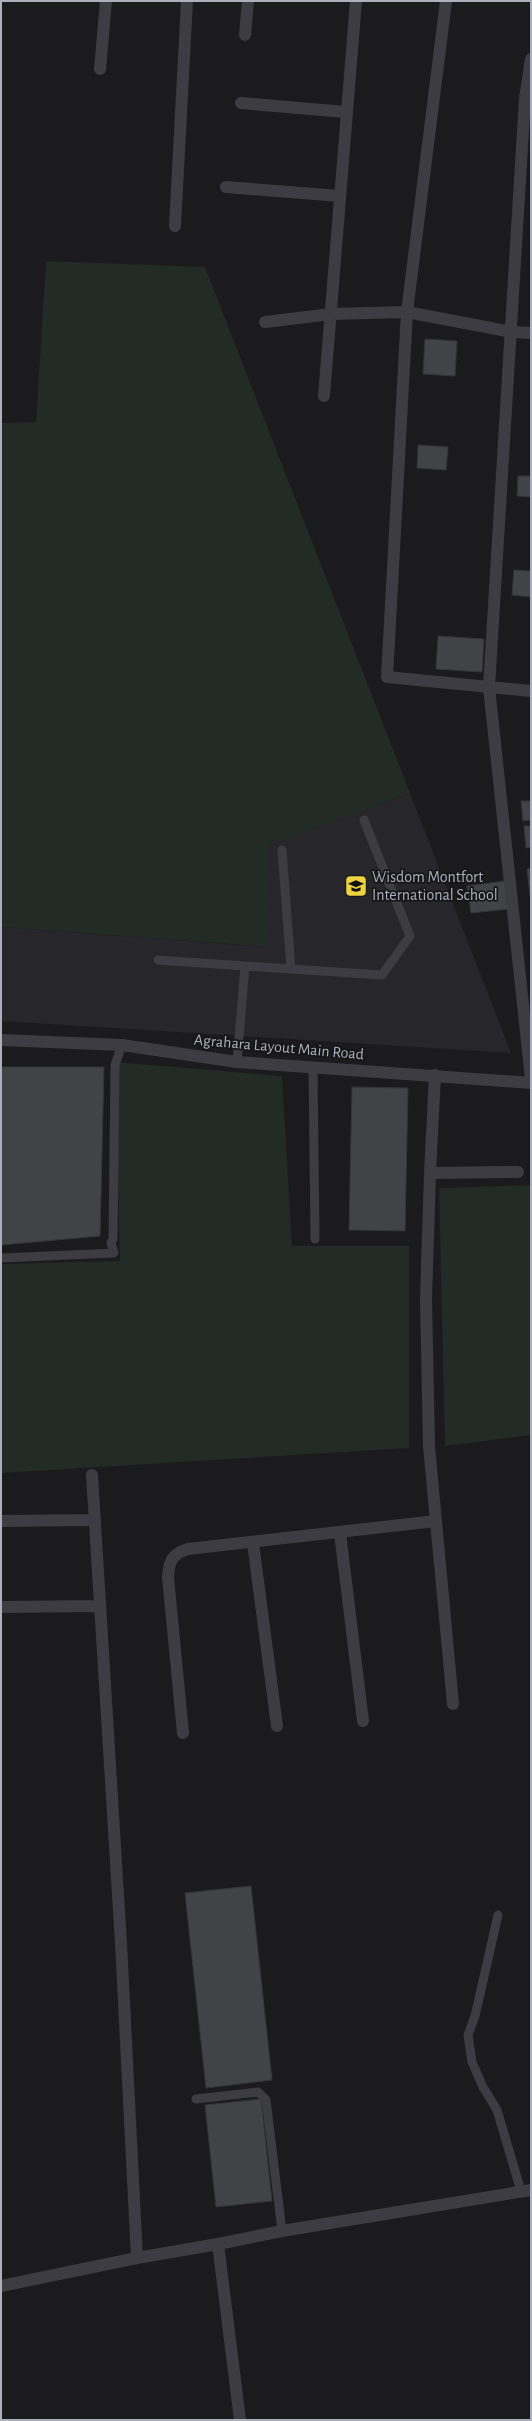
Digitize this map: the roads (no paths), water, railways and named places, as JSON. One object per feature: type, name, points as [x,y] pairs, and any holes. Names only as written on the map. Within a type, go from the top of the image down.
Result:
[{"type":"street","points":[[100,69],[106,1]]},
{"type":"street","points":[[175,226],[188,1]]},
{"type":"street","points":[[245,35],[248,1]]},
{"type":"street","points":[[324,396],[340,196],[345,112],[356,1]]},
{"type":"street","points":[[446,1],[408,312],[387,677],[531,691]]},
{"type":"street","points":[[531,59],[525,98],[490,687],[531,1079]]},
{"type":"street","points":[[241,103],[345,112]]},
{"type":"street","points":[[226,187],[340,196]]},
{"type":"street","points":[[265,322],[331,314],[408,312],[512,332],[531,333]]},
{"type":"street","name":"Agrahara Layout Main Road","points":[[1,1040],[122,1045],[237,1062],[531,1083]]},
{"type":"street","points":[[435,1075],[430,1173],[427,1345],[429,1446],[453,1704]]},
{"type":"street","points":[[430,1173],[518,1172]]},
{"type":"street","points":[[92,1475],[121,1943],[137,2258]]},
{"type":"street","points":[[1,1521],[94,1520]]},
{"type":"street","points":[[183,1732],[169,1562],[177,1552],[188,1549],[253,1543],[436,1521]]},
{"type":"street","points":[[340,1532],[362,1721]]},
{"type":"street","points":[[253,1543],[277,1726]]},
{"type":"street","points":[[1,1607],[100,1606]]},
{"type":"street","points":[[1,2286],[137,2258],[282,2231],[526,2191]]},
{"type":"street","points":[[218,2244],[240,2420]]},
{"type":"lane","points":[[158,960],[382,975],[410,936],[364,820]]},
{"type":"lane","points":[[282,850],[291,969]]},
{"type":"lane","points":[[237,1062],[245,966]]},
{"type":"lane","points":[[1,1258],[114,1253],[111,1243],[113,1238],[115,1065],[122,1045]]},
{"type":"lane","points":[[313,1067],[315,1239]]},
{"type":"lane","points":[[498,1915],[475,2016],[468,2036],[472,2062],[483,2087],[498,2110],[526,2191]]},
{"type":"lane","points":[[196,2100],[258,2092],[266,2100],[282,2231]]},
{"type":"place","name":"Wisdom Montfort International School","points":[[356,886]]}]
